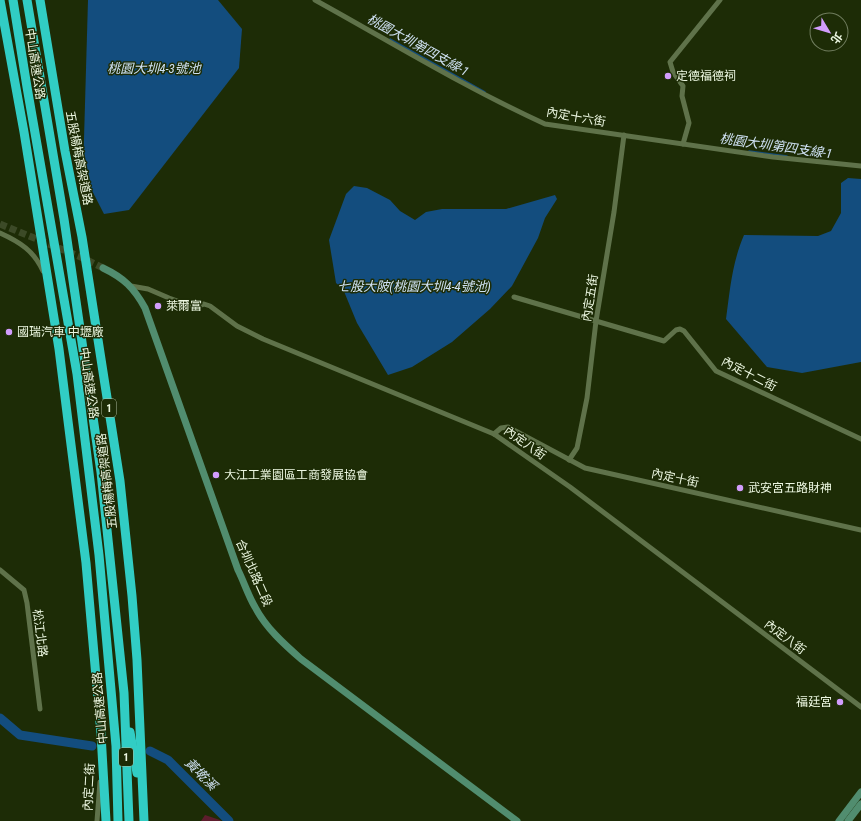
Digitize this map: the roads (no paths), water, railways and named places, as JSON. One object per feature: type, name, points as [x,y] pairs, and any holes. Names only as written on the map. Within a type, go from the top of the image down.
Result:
[{"type":"highway","name":"1","points":[[0,0],[24,132],[68,421],[86,563],[101,734],[106,821]]},
{"type":"highway","name":"中山高速公路","points":[[13,0],[26,87],[51,220],[77,374],[99,555],[116,746],[118,821]]},
{"type":"highway","name":"中山高速公路","points":[[27,0],[64,219],[101,472],[124,693],[129,821]]},
{"type":"highway","points":[[36,53],[39,0]]},
{"type":"highway","name":"五股楊梅高架道路","points":[[39,0],[64,151],[84,245],[120,481],[137,660],[145,821]]},
{"type":"highway","points":[[124,693],[145,821]]},
{"type":"highway","points":[[106,821],[116,746]]},
{"type":"street","name":"內定十六街","points":[[315,0],[471,86],[543,123],[773,157],[861,166]]},
{"type":"street","points":[[683,144],[689,123],[682,96],[683,86],[673,72],[670,62],[720,0]]},
{"type":"street","name":"內定五街","points":[[569,460],[578,448],[587,398],[596,321],[614,212],[624,135]]},
{"type":"street","name":"內定二街","points":[[0,233],[25,247],[38,260],[55,296],[75,440],[102,698],[98,821]]},
{"type":"street","name":"合圳北路二段","points":[[103,268],[120,277],[131,286],[140,297],[145,308],[229,545],[255,608],[280,641],[301,659],[517,821]]},
{"type":"street","name":"內定八街","points":[[131,286],[148,289],[194,307],[204,304],[210,306],[237,326],[263,338],[494,434],[570,487],[861,707]]},
{"type":"street","points":[[514,297],[596,321]]},
{"type":"street","name":"內定十二街","points":[[596,321],[664,341],[676,330],[680,329],[684,331],[716,371],[861,439]]},
{"type":"street","name":"內定十街","points":[[494,434],[501,428],[508,427],[585,468],[861,530]]},
{"type":"street","name":"松江北路","points":[[0,570],[24,590],[40,709]]},
{"type":"street","points":[[839,821],[861,792]]},
{"type":"street","points":[[848,821],[861,804]]},
{"type":"water","name":"桃園大圳4-3號池","points":[[88,0],[218,0],[242,29],[239,68],[129,210],[104,214],[83,173]]},
{"type":"water","points":[[848,178],[861,179],[861,362],[802,373],[767,367],[726,319],[734,266],[744,235],[818,236],[831,231],[841,213],[841,183]]},
{"type":"water","name":"七股大陂(桃園大圳4-4號池)","points":[[354,186],[367,188],[390,200],[400,211],[415,220],[426,212],[442,209],[506,209],[555,195],[557,199],[545,218],[538,238],[512,286],[490,309],[452,342],[412,367],[388,375],[357,323],[343,289],[336,283],[329,240],[346,194]]},
{"type":"waterway","name":"桃園大圳第四支線-1","points":[[390,39],[485,92]]},
{"type":"waterway","name":"桃園大圳第四支線-1","points":[[749,151],[787,156]]},
{"type":"waterway","name":"黃墘溪","points":[[0,718],[20,735],[92,746]]},
{"type":"waterway","name":"黃墘溪","points":[[150,751],[168,760],[229,821]]},
{"type":"tunnel","points":[[0,224],[83,258],[103,268]]},
{"type":"place","name":"定德福德祠","points":[[668,76]]},
{"type":"place","name":"萊爾富","points":[[158,306]]},
{"type":"place","name":"國瑞汽車 中壢廠","points":[[9,332]]},
{"type":"place","name":"大江工業園區工商發展協會","points":[[216,475]]},
{"type":"place","name":"武安宮五路財神","points":[[740,488]]},
{"type":"place","name":"福廷宮","points":[[840,702]]}]
